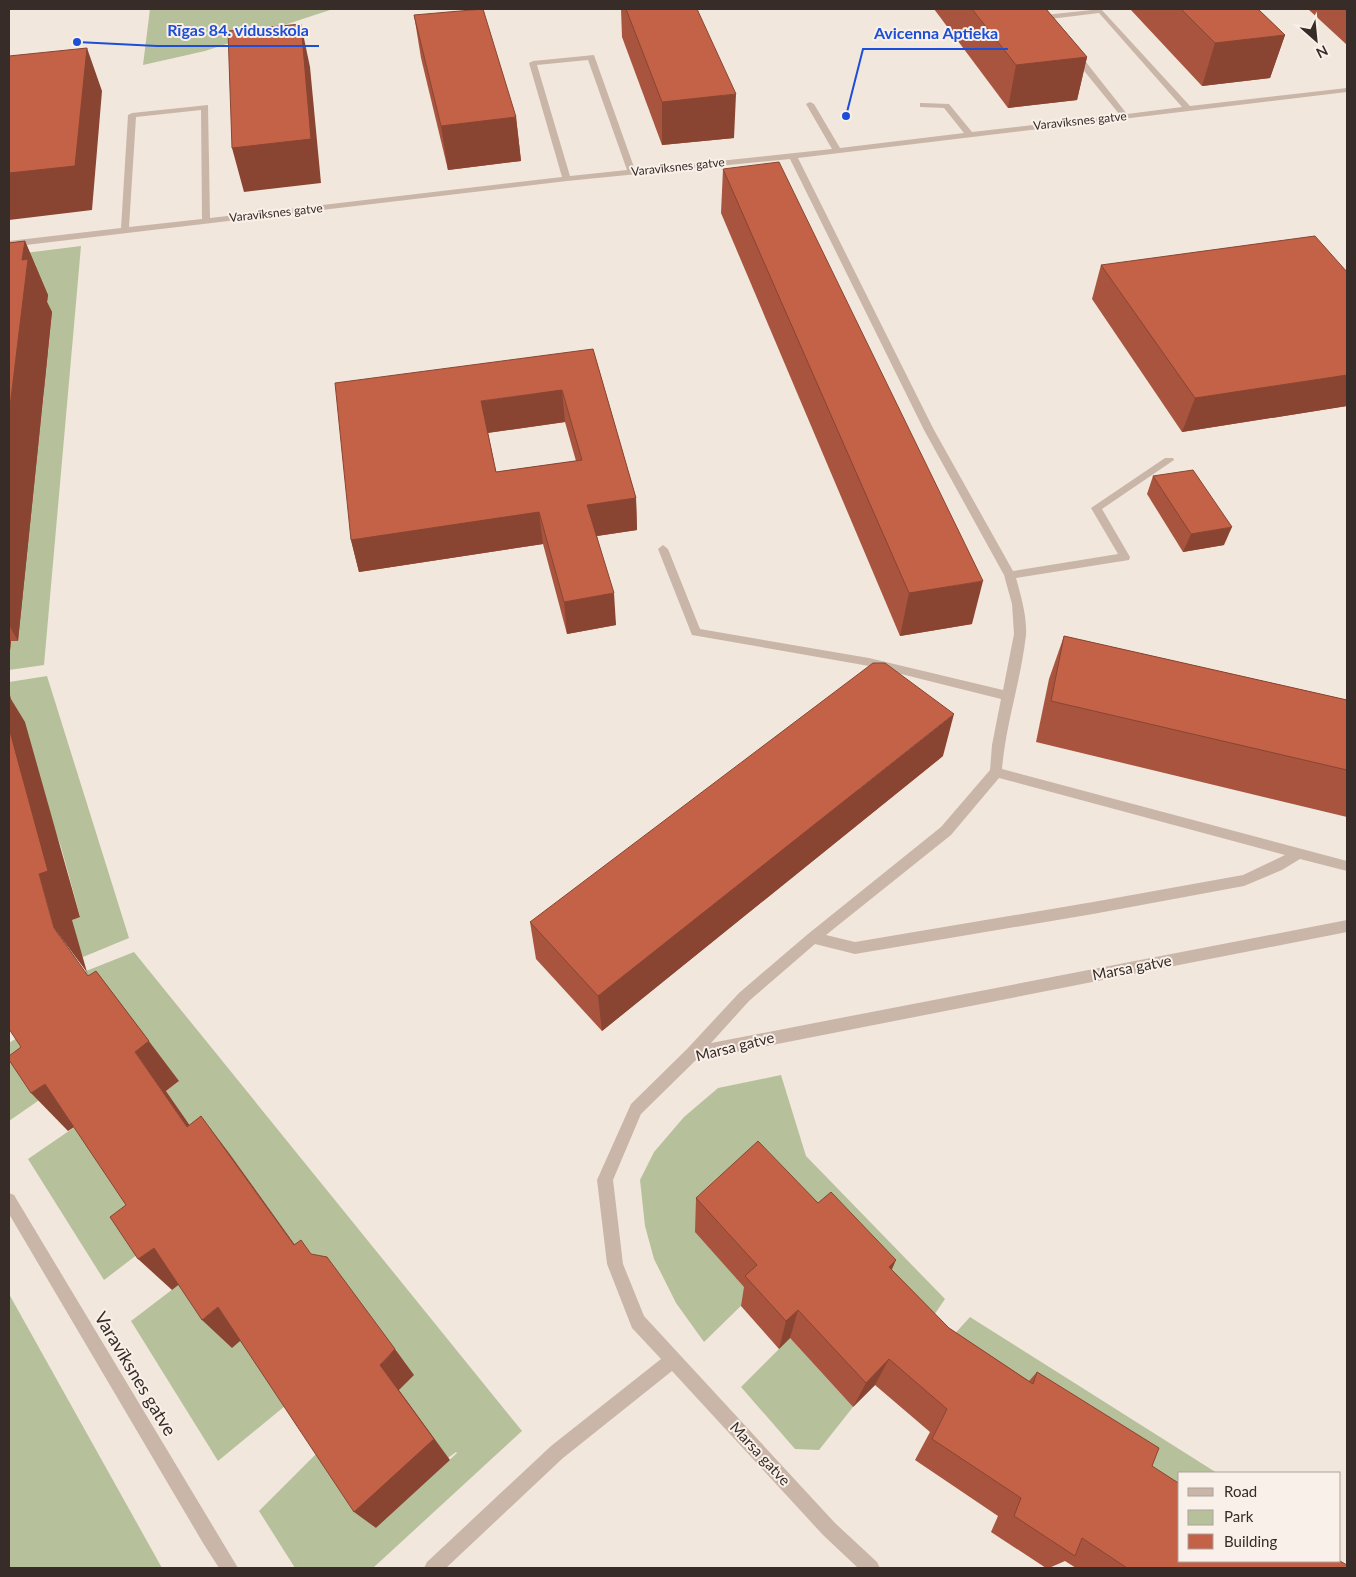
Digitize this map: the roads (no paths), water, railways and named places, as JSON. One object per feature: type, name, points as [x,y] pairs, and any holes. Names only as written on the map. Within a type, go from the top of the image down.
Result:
[{"type":"street","points":[[1058,32],[1045,17],[1101,11],[1188,109]]},
{"type":"street","points":[[1070,47],[1125,116]]},
{"type":"street","points":[[566,178],[533,63],[591,57],[632,172]]},
{"type":"street","name":"Varavīksnes gatve","points":[[9,244],[566,178],[793,156],[1347,90]]},
{"type":"street","points":[[810,104],[837,150]]},
{"type":"street","points":[[923,105],[946,106],[969,134]]},
{"type":"street","points":[[125,230],[132,115],[206,108],[206,221]]},
{"type":"street","points":[[692,1054],[744,997],[813,938],[946,831],[996,772],[998,745],[1020,634],[1018,604],[1010,575],[929,430],[805,184],[793,156]]},
{"type":"street","points":[[1010,575],[1125,557],[1096,508],[1169,460]]},
{"type":"street","points":[[663,549],[686,611],[696,632],[869,662],[1007,696]]},
{"type":"street","points":[[996,772],[1347,866]]},
{"type":"street","points":[[813,938],[856,948],[996,925],[1244,880],[1299,854]]},
{"type":"street","name":"Marsa gatve","points":[[871,1568],[829,1529],[638,1322],[615,1264],[605,1180],[636,1109],[692,1054],[1347,926]]},
{"type":"street","name":"Varavīksnes gatve","points":[[9,1200],[229,1568]]},
{"type":"street","points":[[433,1568],[558,1452],[673,1359]]},
{"type":"place","name":"Rīgas 84. vidusskola","points":[[77,42]]},
{"type":"place","name":"Avicenna Aptieka","points":[[846,116]]}]
